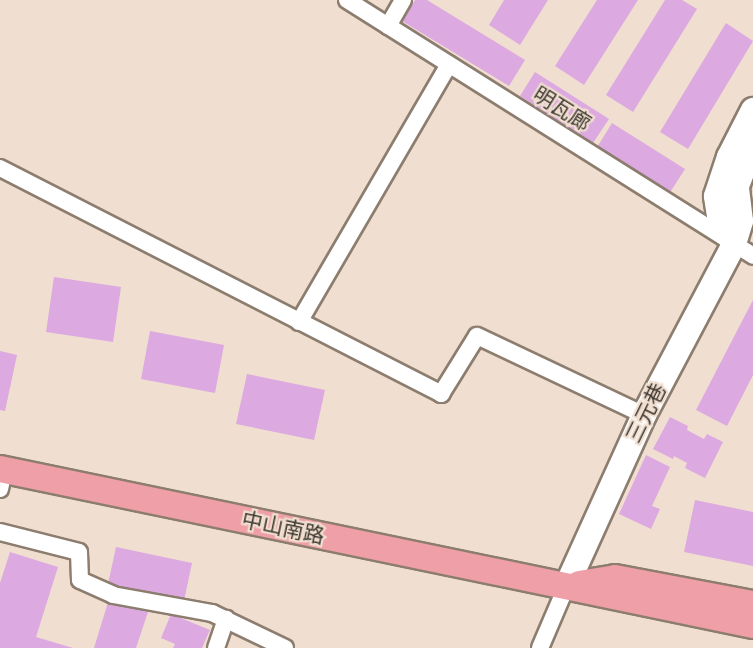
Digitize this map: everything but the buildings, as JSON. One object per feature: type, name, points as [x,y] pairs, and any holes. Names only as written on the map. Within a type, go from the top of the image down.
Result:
[{"type":"main road","name":"中山南路","points":[[1,476],[753,625]]},
{"type":"main road","name":"中山南路","points":[[566,587],[615,578],[753,604]]},
{"type":"street","name":"明瓦廊","points":[[347,0],[744,250]]},
{"type":"street","points":[[388,26],[403,0]]},
{"type":"street","points":[[299,322],[449,64]]},
{"type":"street","points":[[744,250],[720,222],[716,196],[729,157],[753,110]]},
{"type":"street","name":"三元巷","points":[[566,587],[644,415],[744,250],[737,186],[753,144]]},
{"type":"street","points":[[0,168],[441,394],[477,336],[644,415]]},
{"type":"street","points":[[0,532],[79,552],[80,580],[113,595],[212,613],[285,648]]},
{"type":"street","points":[[540,648],[566,587]]},
{"type":"street","points":[[216,648],[226,619]]}]
